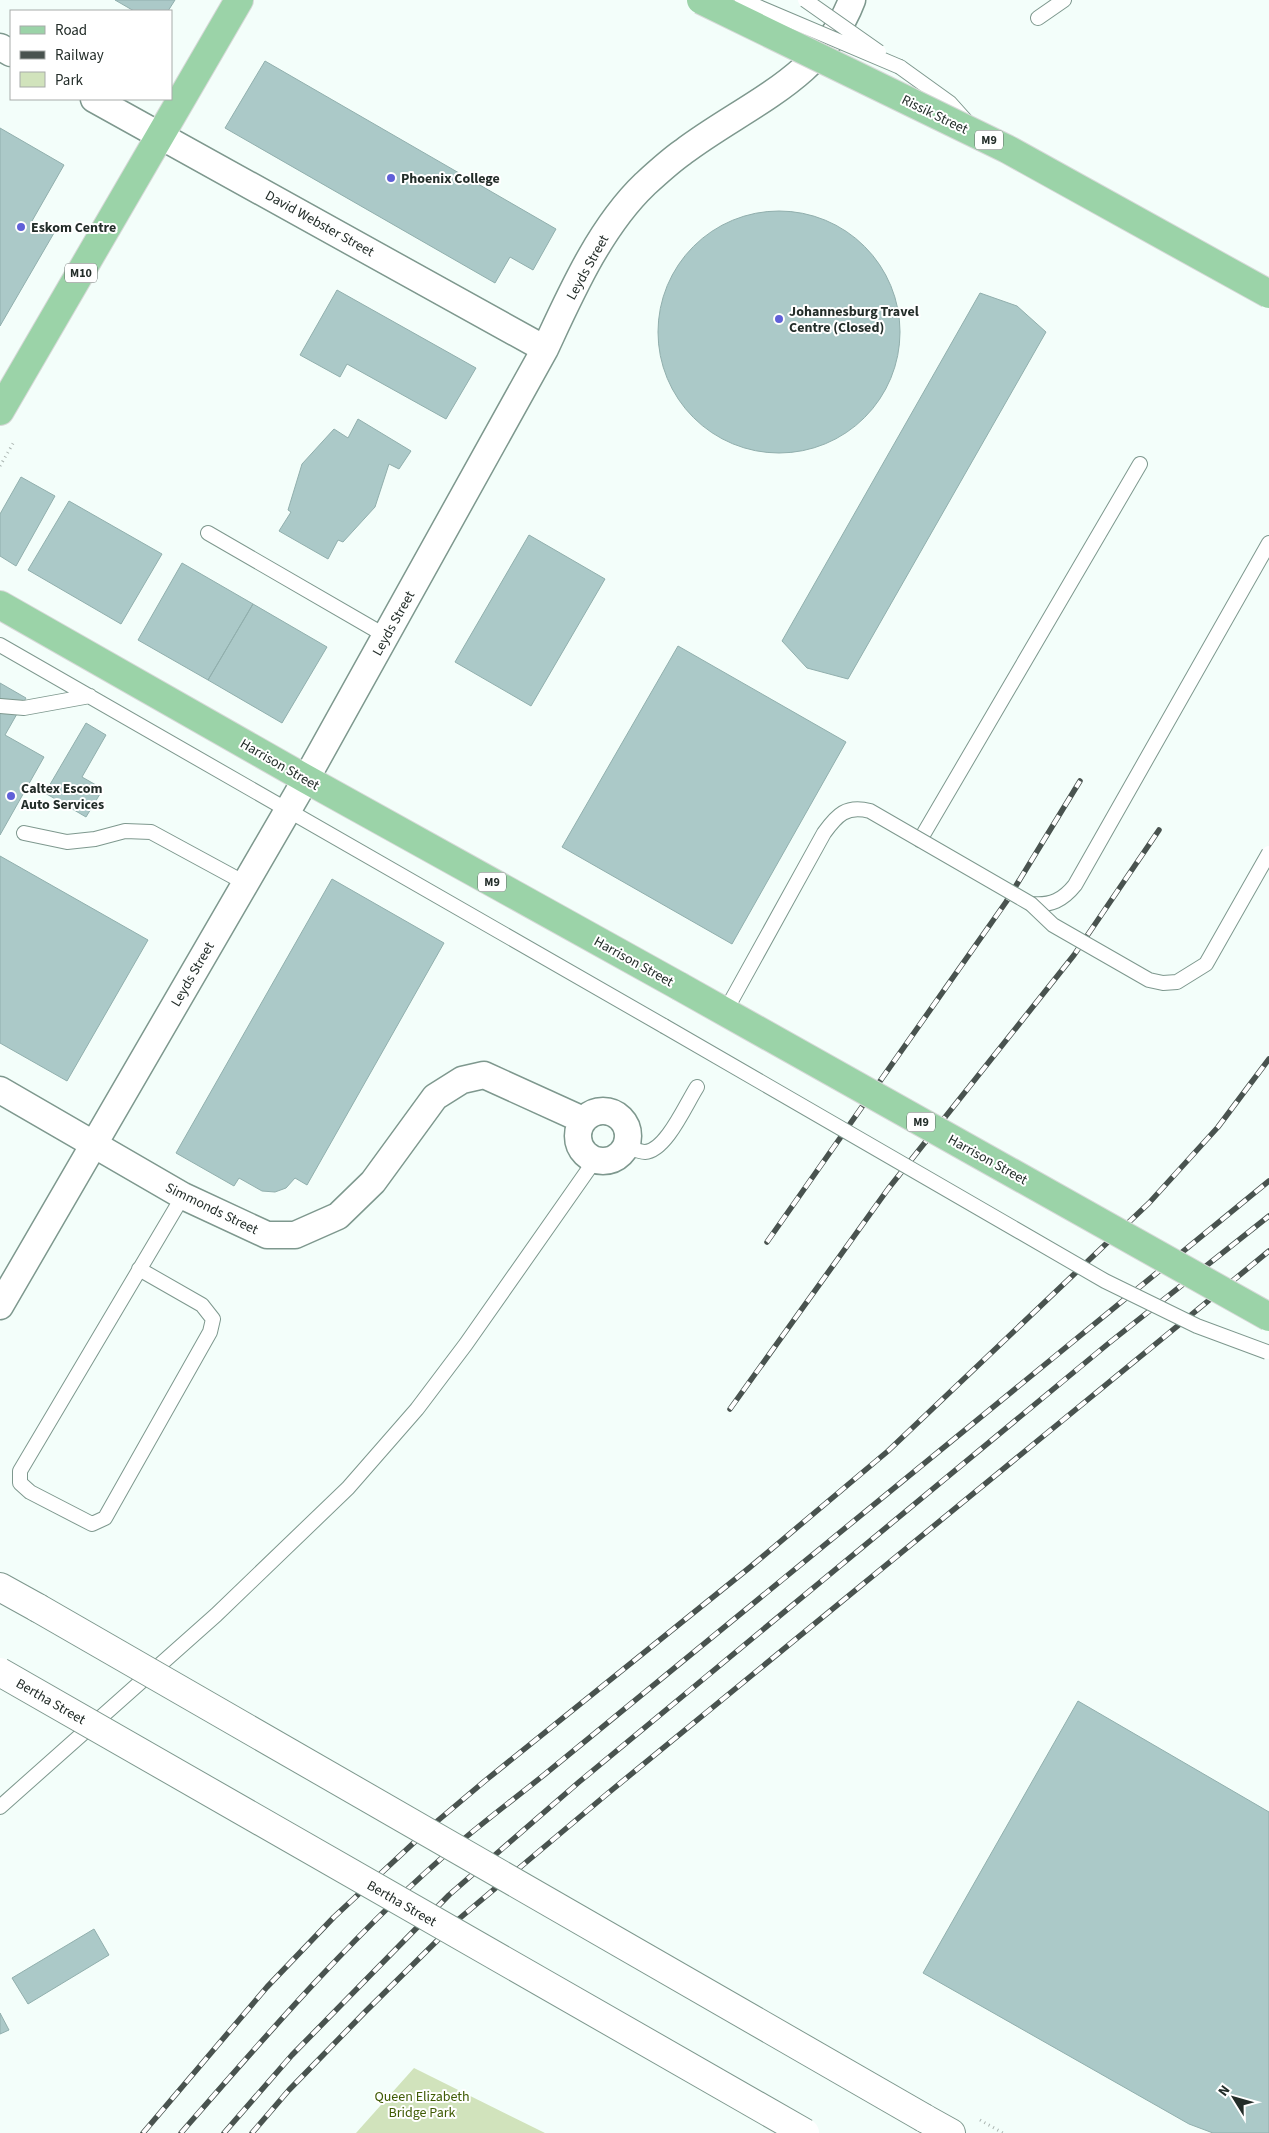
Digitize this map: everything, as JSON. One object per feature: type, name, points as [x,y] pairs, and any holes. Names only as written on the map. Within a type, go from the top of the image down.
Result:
[{"type":"main road","name":"M10","points":[[0,411],[162,136],[239,0]]},
{"type":"main road","name":"Rissik Street","points":[[701,0],[979,135],[1269,294]]},
{"type":"main road","name":"Harrison Street","points":[[0,605],[306,779],[1269,1317]]},
{"type":"street","name":"Leyds Street","points":[[0,1306],[288,811],[545,349],[573,288],[608,229],[644,186],[683,152],[774,93],[804,70],[827,43],[852,0]]},
{"type":"street","name":"David Webster Street","points":[[96,100],[545,349]]},
{"type":"street","name":"Simmonds Street","points":[[0,1090],[183,1196],[267,1235],[295,1235],[338,1216],[373,1182],[435,1097],[462,1080],[484,1074],[583,1120]]},
{"type":"street","points":[[605,1110],[616,1113],[625,1122],[629,1134],[626,1146],[619,1156],[607,1161],[595,1160],[585,1154],[578,1143],[578,1131],[583,1120],[593,1112],[605,1110]]},
{"type":"street","points":[[0,1587],[952,2133]]},
{"type":"street","name":"Bertha Street","points":[[0,1672],[804,2133]]},
{"type":"lane","points":[[742,0],[900,67]]},
{"type":"lane","points":[[805,0],[950,103],[979,135]]},
{"type":"lane","points":[[1038,18],[1064,0]]},
{"type":"lane","points":[[920,840],[1140,464]]},
{"type":"lane","points":[[208,533],[386,636]]},
{"type":"lane","points":[[1031,904],[1044,905],[1053,903],[1066,896],[1075,884],[1269,543]]},
{"type":"lane","points":[[0,645],[664,1026],[1105,1282],[1197,1326],[1268,1352]]},
{"type":"lane","points":[[0,706],[24,708],[90,696]]},
{"type":"lane","points":[[725,1012],[834,820],[844,812],[858,808],[870,811],[1031,904],[1053,925],[1149,980],[1164,983],[1178,982],[1206,964],[1269,853]]},
{"type":"lane","points":[[24,833],[67,842],[94,839],[125,831],[151,832],[245,883]]},
{"type":"lane","points":[[626,1146],[644,1152],[654,1150],[664,1142],[696,1087]]},
{"type":"lane","points":[[0,1807],[216,1615],[348,1488],[417,1409],[466,1344],[595,1160]]},
{"type":"lane","points":[[139,1269],[202,1305],[213,1319],[210,1332],[105,1518],[92,1524],[30,1492],[20,1483],[20,1471],[139,1269],[183,1196]]},
{"type":"green space","name":"Queen Elizabeth Bridge Park","points":[[414,2068],[545,2133],[356,2133]]},
{"type":"building","points":[[115,0],[175,0],[169,10],[132,10]]},
{"type":"building","name":"Phoenix College","points":[[265,61],[556,229],[533,270],[510,257],[495,283],[225,128]]},
{"type":"building","name":"Eskom Centre","points":[[0,128],[64,165],[32,221],[54,233],[0,326]]},
{"type":"building","name":"Johannesburg Travel Centre (Closed)","points":[[779,211],[814,216],[825,220],[856,239],[872,255],[885,275],[895,297],[900,332],[895,367],[891,378],[872,409],[856,425],[836,438],[814,448],[779,453],[744,448],[733,444],[702,425],[686,409],[673,389],[663,367],[658,332],[663,297],[667,286],[686,255],[702,239],[722,226],[744,216]]},
{"type":"building","points":[[337,290],[476,368],[446,419],[347,364],[340,377],[300,355]]},
{"type":"building","points":[[980,293],[1017,306],[1046,332],[848,679],[807,668],[782,641]]},
{"type":"building","points":[[358,419],[411,451],[399,469],[389,464],[375,507],[343,542],[338,540],[328,559],[279,531],[291,512],[288,510],[302,464],[334,429],[348,438]]},
{"type":"building","points":[[21,477],[55,496],[16,566],[0,556],[0,514]]},
{"type":"building","points":[[69,501],[162,554],[121,624],[28,570]]},
{"type":"building","points":[[529,535],[605,579],[531,706],[455,662]]},
{"type":"building","points":[[182,563],[253,604],[208,680],[138,640]]},
{"type":"building","points":[[253,604],[327,647],[282,723],[208,680]]},
{"type":"building","points":[[678,646],[846,742],[732,944],[562,847]]},
{"type":"building","name":"Caltex Escom Auto Services","points":[[0,683],[26,698],[5,735],[44,757],[0,835]]},
{"type":"building","points":[[86,723],[106,735],[82,777],[103,789],[86,817],[45,793]]},
{"type":"building","points":[[0,856],[148,940],[67,1081],[0,1043]]},
{"type":"building","points":[[332,879],[444,943],[307,1185],[295,1178],[286,1188],[275,1192],[262,1191],[239,1178],[234,1186],[176,1153]]},
{"type":"building","points":[[1078,1701],[1269,1812],[1269,2133],[1213,2133],[1189,2124],[923,1973]]},
{"type":"building","points":[[94,1929],[109,1955],[28,2004],[12,1978]]},
{"type":"building","points":[[0,2013],[9,2030],[0,2034]]},
{"type":"railway","points":[[767,1242],[1006,902],[1080,781]]},
{"type":"railway","points":[[730,1409],[888,1189],[1074,955],[1159,830]]},
{"type":"railway","points":[[143,2133],[267,1987],[334,1917],[435,1823],[486,1780],[749,1568],[888,1451],[1149,1203],[1218,1127],[1269,1059]]},
{"type":"railway","points":[[181,2133],[349,1946],[421,1876],[480,1825],[545,1774],[1269,1181]]},
{"type":"railway","points":[[224,2133],[292,2055],[449,1895],[579,1782],[1109,1343],[1269,1216]]},
{"type":"railway","points":[[252,2133],[289,2090],[460,1918],[607,1794],[1269,1251]]},
{"type":"place","name":"Phoenix College","points":[[391,178]]},
{"type":"place","name":"Eskom Centre","points":[[21,227]]},
{"type":"place","name":"Johannesburg Travel Centre (Closed)","points":[[779,319]]},
{"type":"place","name":"Caltex Escom Auto Services","points":[[11,796]]}]
